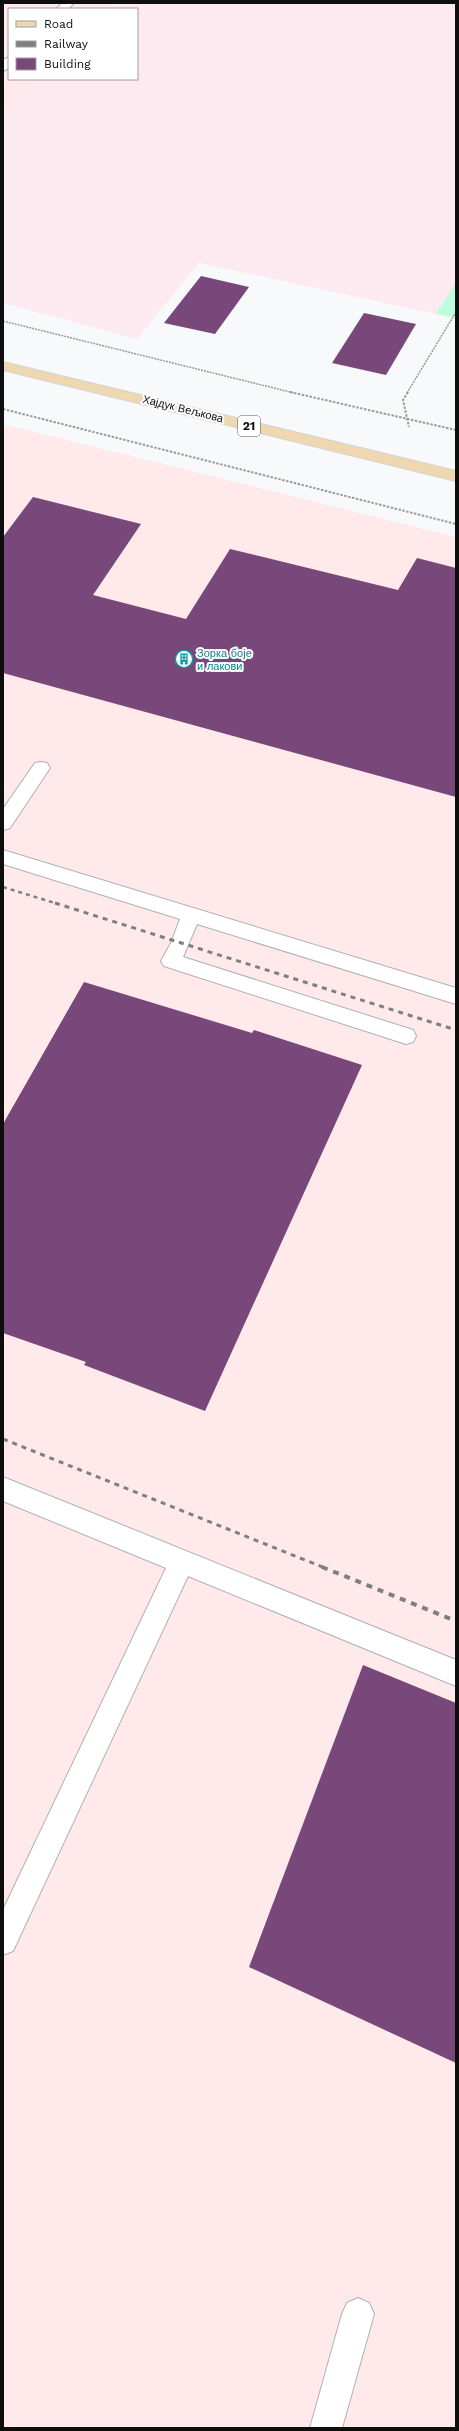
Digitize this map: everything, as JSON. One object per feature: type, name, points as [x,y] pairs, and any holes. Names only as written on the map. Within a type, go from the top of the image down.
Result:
[{"type":"main road","name":"Хајдук Вељкова","points":[[3,366],[456,476]]},
{"type":"lane","points":[[3,823],[41,768]]},
{"type":"lane","points":[[3,857],[456,996]]},
{"type":"lane","points":[[191,914],[181,943],[171,961],[406,1036]]},
{"type":"lane","points":[[3,1488],[456,1673]]},
{"type":"lane","points":[[3,1942],[182,1562]]},
{"type":"lane","points":[[326,2428],[358,2314]]},
{"type":"path","points":[[412,466],[409,419],[402,400],[456,312]]},
{"type":"path","points":[[3,321],[256,384],[456,430]]},
{"type":"path","points":[[3,409],[456,524]]},
{"type":"shaded area","points":[[3,3],[109,3],[104,8],[8,8],[8,80],[36,80],[3,114]]},
{"type":"shaded area","points":[[99,3],[456,3],[456,282],[436,314],[199,263],[137,339],[3,303],[3,98],[21,80],[138,80],[138,8],[94,8]]},
{"type":"shaded area","points":[[3,424],[456,537],[456,2428],[3,2428]]},
{"type":"green space","points":[[456,282],[456,318],[436,314]]},
{"type":"building","points":[[201,276],[249,287],[215,334],[164,323]]},
{"type":"building","points":[[364,313],[416,324],[386,375],[332,363]]},
{"type":"building","name":"Зорка боје и лакови","points":[[33,497],[141,524],[93,595],[186,619],[230,549],[398,590],[417,558],[456,568],[456,797],[3,673],[3,537]]},
{"type":"building","points":[[84,982],[252,1033],[254,1030],[362,1065],[205,1411],[84,1365],[86,1362],[3,1333],[3,1124]]},
{"type":"building","points":[[363,1665],[456,1703],[456,2063],[249,1967]]},
{"type":"railway","points":[[3,887],[58,904]]},
{"type":"railway","points":[[55,903],[456,1030]]},
{"type":"railway","points":[[3,1439],[325,1568]]},
{"type":"railway","points":[[322,1567],[456,1621]]},
{"type":"place","name":"Зорка боје и лакови","points":[[184,659]]}]
